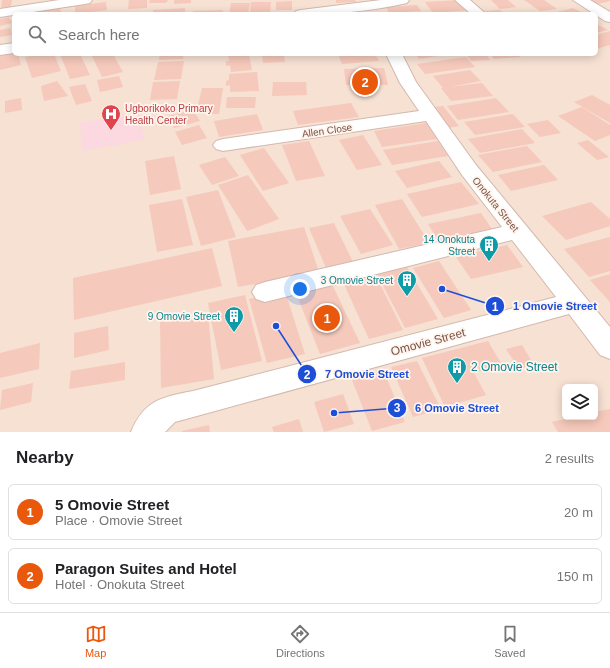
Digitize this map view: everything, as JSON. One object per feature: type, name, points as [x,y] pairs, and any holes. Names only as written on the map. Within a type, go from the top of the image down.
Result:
[{"type":"street","points":[[0,13],[65,1],[85,0]]},
{"type":"street","points":[[322,12],[373,7],[402,0]]},
{"type":"street","points":[[462,0],[477,12]]},
{"type":"street","points":[[580,0],[610,18]]},
{"type":"street","points":[[0,50],[12,48]]},
{"type":"street","name":"Onokuta Street","points":[[395,56],[408,83],[468,170],[610,347]]},
{"type":"street","name":"Allen Close","points":[[223,144],[430,115]]},
{"type":"street","points":[[265,292],[518,231]]},
{"type":"street","name":"Omovie Street","points":[[147,430],[167,410],[193,406],[575,302]]},
{"type":"shaded area","points":[[0,0],[610,0],[610,432],[0,432]]},
{"type":"shaded area","name":"Ugborikoko Primary Health Center","points":[[139,113],[144,140],[82,151],[80,123]]},
{"type":"building","points":[[2,0],[12,0],[11,7],[1,8]]},
{"type":"building","points":[[129,0],[147,0],[147,8],[128,9]]},
{"type":"building","points":[[150,0],[168,0],[166,3],[149,3]]},
{"type":"building","points":[[174,0],[191,0],[191,3],[174,4]]},
{"type":"building","points":[[336,0],[355,0],[356,2],[336,3]]},
{"type":"building","points":[[461,0],[470,10],[432,12],[425,2]]},
{"type":"building","points":[[491,0],[508,0],[516,7],[500,9]]},
{"type":"building","points":[[524,0],[544,0],[557,9],[540,11]]},
{"type":"building","points":[[589,0],[610,0],[610,1],[598,4]]},
{"type":"building","points":[[292,1],[292,10],[276,10],[276,2]]},
{"type":"building","points":[[106,2],[107,10],[75,12],[75,6]]},
{"type":"building","points":[[251,2],[271,2],[270,12],[250,12]]},
{"type":"building","points":[[231,3],[250,3],[248,12],[229,12]]},
{"type":"building","points":[[417,5],[421,11],[388,12],[386,7]]},
{"type":"building","points":[[60,8],[61,12],[37,12]]},
{"type":"building","points":[[185,8],[185,12],[153,12],[153,10]]},
{"type":"building","points":[[573,8],[581,12],[557,12]]},
{"type":"building","points":[[223,10],[222,12],[193,11]]},
{"type":"building","points":[[500,10],[502,12],[486,12],[485,11]]},
{"type":"building","points":[[9,17],[12,23],[0,26],[0,19]]},
{"type":"building","points":[[598,25],[608,30],[598,32]]},
{"type":"building","points":[[10,28],[12,35],[0,37],[0,30]]},
{"type":"building","points":[[610,31],[610,45],[598,48],[598,34]]},
{"type":"building","points":[[12,53],[12,56],[19,56],[21,65],[0,70],[0,56]]},
{"type":"building","points":[[55,56],[61,71],[32,78],[25,57]]},
{"type":"building","points":[[61,56],[81,56],[90,75],[70,79]]},
{"type":"building","points":[[92,56],[114,56],[123,72],[102,77]]},
{"type":"building","points":[[160,56],[184,56],[183,59],[159,60]]},
{"type":"building","points":[[228,56],[249,56],[252,70],[231,72],[230,65],[226,66],[226,61],[229,61]]},
{"type":"building","points":[[262,56],[284,56],[285,62],[263,63]]},
{"type":"building","points":[[339,56],[376,56],[379,61],[342,64]]},
{"type":"building","points":[[417,56],[438,56],[419,59]]},
{"type":"building","points":[[467,56],[487,56],[490,60],[471,61]]},
{"type":"building","points":[[492,56],[521,57],[494,59]]},
{"type":"building","points":[[466,57],[475,67],[425,74],[417,64]]},
{"type":"building","points":[[184,61],[181,79],[154,80],[158,62]]},
{"type":"building","points":[[384,68],[388,85],[346,85],[344,69]]},
{"type":"building","points":[[470,70],[481,81],[449,87],[482,83],[493,96],[451,101],[433,76]]},
{"type":"building","points":[[257,72],[259,91],[230,92],[230,85],[226,86],[226,81],[229,80],[229,74]]},
{"type":"building","points":[[119,76],[123,87],[100,92],[97,80]]},
{"type":"building","points":[[57,81],[68,96],[44,101],[41,86]]},
{"type":"building","points":[[180,81],[177,99],[150,100],[153,82]]},
{"type":"building","points":[[273,82],[306,82],[307,95],[272,96]]},
{"type":"building","points":[[85,84],[92,101],[76,105],[69,87]]},
{"type":"building","points":[[202,88],[223,88],[219,114],[196,114]]},
{"type":"building","points":[[592,95],[610,105],[610,123],[574,102]]},
{"type":"building","points":[[227,97],[256,97],[255,108],[226,108]]},
{"type":"building","points":[[21,98],[22,110],[5,113],[5,101]]},
{"type":"building","points":[[496,98],[509,112],[458,120],[447,106]]},
{"type":"building","points":[[351,103],[359,117],[298,125],[293,111]]},
{"type":"building","points":[[443,106],[459,126],[448,128],[433,107]]},
{"type":"building","points":[[582,107],[610,125],[610,135],[595,141],[558,116]]},
{"type":"building","points":[[193,110],[200,121],[174,128],[167,116]]},
{"type":"building","points":[[257,114],[263,130],[219,137],[214,121]]},
{"type":"building","points":[[513,114],[525,127],[475,135],[464,122]]},
{"type":"building","points":[[548,120],[561,133],[540,137],[527,124]]},
{"type":"building","points":[[426,123],[437,139],[382,147],[374,131]]},
{"type":"building","points":[[199,125],[207,138],[182,145],[175,132]]},
{"type":"building","points":[[522,129],[535,143],[480,153],[468,139]]},
{"type":"building","points":[[363,135],[382,165],[357,170],[339,140]]},
{"type":"building","points":[[588,140],[609,157],[597,160],[577,143]]},
{"type":"building","points":[[309,141],[325,176],[296,181],[282,145]]},
{"type":"building","points":[[438,141],[448,156],[392,165],[383,150]]},
{"type":"building","points":[[527,146],[542,162],[493,172],[478,155]]},
{"type":"building","points":[[264,148],[289,183],[263,191],[240,155]]},
{"type":"building","points":[[174,156],[181,189],[150,195],[145,161]]},
{"type":"building","points":[[225,157],[239,176],[212,185],[199,165]]},
{"type":"building","points":[[439,161],[452,177],[407,188],[395,171]]},
{"type":"building","points":[[544,165],[558,180],[511,191],[498,175]]},
{"type":"building","points":[[248,175],[279,219],[247,231],[218,185]]},
{"type":"building","points":[[461,182],[479,204],[422,217],[407,194]]},
{"type":"building","points":[[218,190],[236,237],[201,246],[186,197]]},
{"type":"building","points":[[182,199],[193,245],[157,252],[149,205]]},
{"type":"building","points":[[402,199],[429,243],[399,249],[375,205]]},
{"type":"building","points":[[591,202],[610,219],[610,226],[566,240],[542,216]]},
{"type":"building","points":[[370,209],[393,245],[361,254],[340,216]]},
{"type":"building","points":[[481,213],[492,229],[438,240],[428,224]]},
{"type":"building","points":[[334,223],[353,262],[326,268],[309,228]]},
{"type":"building","points":[[304,227],[319,272],[238,287],[228,241]]},
{"type":"building","points":[[610,237],[610,271],[589,277],[564,249]]},
{"type":"building","name":"14 Onokuta Street","points":[[507,245],[523,267],[471,279],[456,257]]},
{"type":"building","points":[[212,248],[222,286],[74,320],[73,278]]},
{"type":"building","points":[[439,261],[471,310],[444,318],[413,268]]},
{"type":"building","name":"3 Omovie Street","points":[[407,267],[438,319],[405,328],[377,274]]},
{"type":"building","points":[[375,274],[403,330],[369,339],[343,282]]},
{"type":"building","points":[[610,274],[610,302],[590,280]]},
{"type":"building","points":[[332,284],[360,343],[320,354],[296,293]]},
{"type":"building","points":[[285,291],[305,354],[267,363],[249,299]]},
{"type":"building","name":"9 Omovie Street","points":[[245,295],[262,361],[221,370],[208,303]]},
{"type":"building","points":[[208,314],[214,379],[161,388],[160,322]]},
{"type":"building","points":[[108,326],[109,350],[74,358],[74,333]]},
{"type":"building","name":"2 Omovie Street","points":[[488,341],[502,365],[474,373],[486,395],[445,407],[422,358]]},
{"type":"building","points":[[40,343],[39,369],[0,378],[0,353]]},
{"type":"building","points":[[522,345],[534,365],[519,369],[506,349]]},
{"type":"building","points":[[417,361],[441,409],[413,417],[391,367]]},
{"type":"building","points":[[125,362],[125,380],[69,389],[71,371]]},
{"type":"building","points":[[384,372],[405,422],[372,431],[352,380]]},
{"type":"building","points":[[33,383],[31,402],[0,410],[2,390]]},
{"type":"building","points":[[343,394],[354,424],[324,432],[314,402]]},
{"type":"building","points":[[610,409],[610,432],[558,432],[552,422],[562,420],[598,420],[598,411]]},
{"type":"building","points":[[299,419],[303,432],[274,432],[272,427]]},
{"type":"building","points":[[209,425],[210,432],[182,432],[182,431]]},
{"type":"place","name":"Paragon Suites and Hotel","points":[[365,82]]},
{"type":"place","name":"Ugborikoko Primary Health Center","points":[[111,131]]},
{"type":"place","name":"14 Onokuta Street","points":[[489,262]]},
{"type":"place","name":"1 Omovie Street","points":[[442,289]]},
{"type":"place","name":"3 Omovie Street","points":[[407,297]]},
{"type":"place","name":"5 Omovie Street","points":[[327,318]]},
{"type":"place","name":"7 Omovie Street","points":[[276,326]]},
{"type":"place","name":"9 Omovie Street","points":[[234,333]]},
{"type":"place","name":"2 Omovie Street","points":[[457,384]]},
{"type":"place","name":"6 Omovie Street","points":[[334,413]]}]
